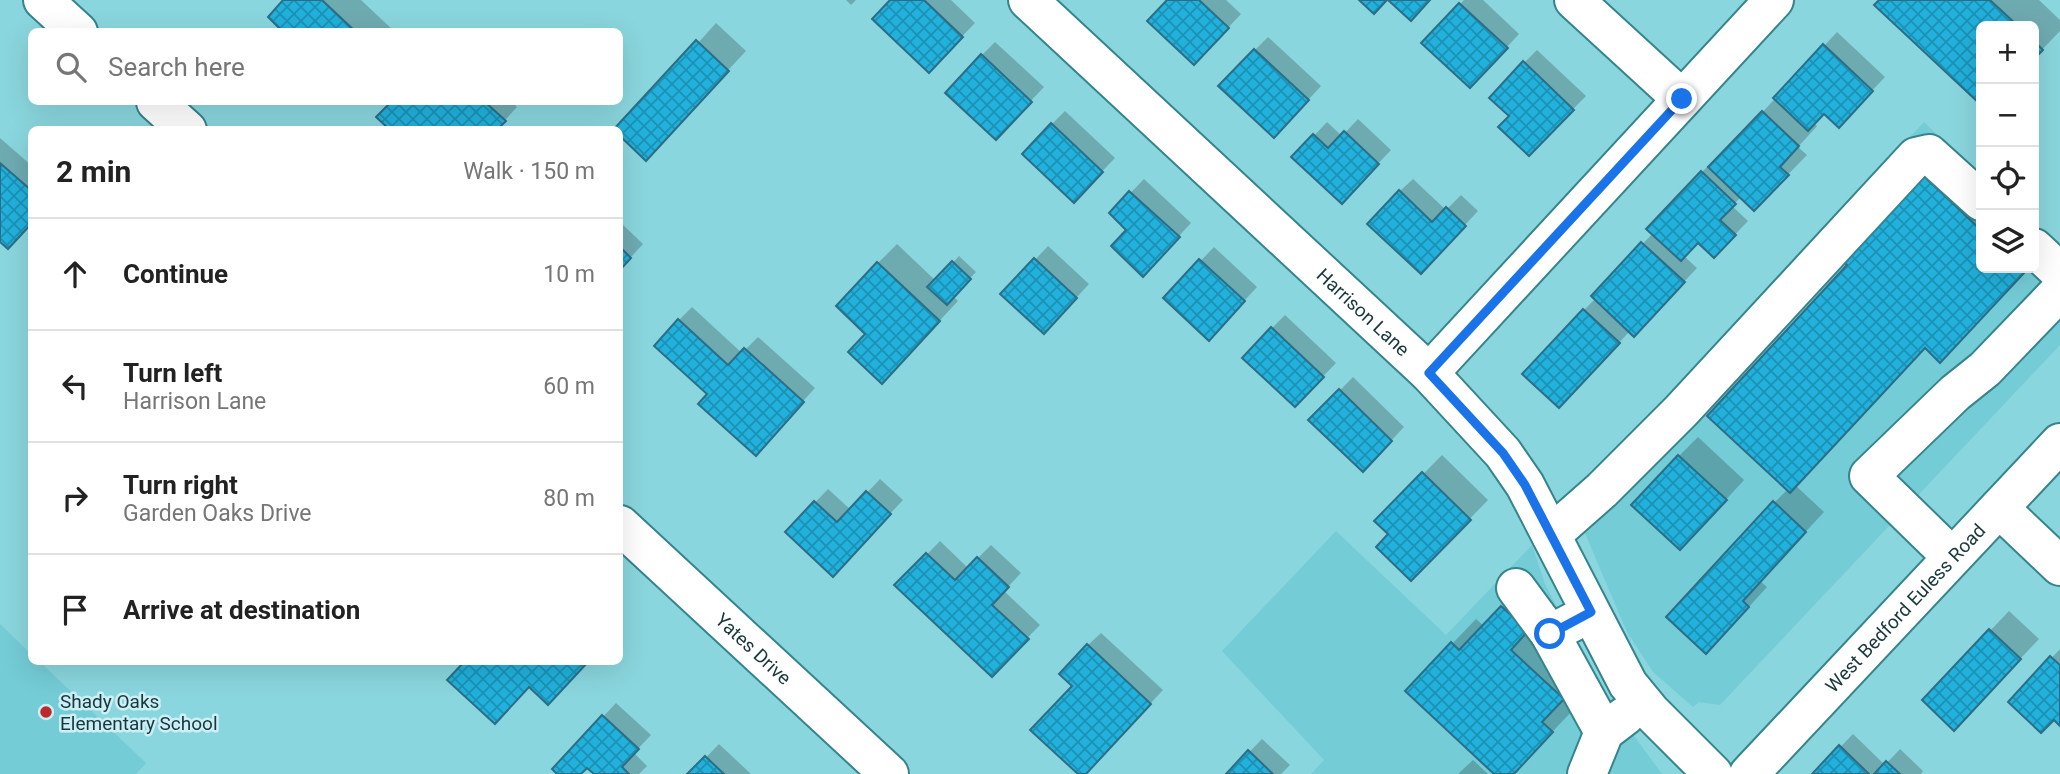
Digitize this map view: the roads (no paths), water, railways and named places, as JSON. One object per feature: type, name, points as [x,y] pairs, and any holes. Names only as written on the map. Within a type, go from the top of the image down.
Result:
[{"type":"street","name":"Harrison Lane","points":[[1028,0],[1429,373],[1503,453],[1525,485],[1628,684],[1642,702],[1713,774]]},
{"type":"street","points":[[1574,0],[1682,99]]},
{"type":"street","points":[[1429,373],[1774,0]]},
{"type":"street","points":[[49,2],[74,28]]},
{"type":"street","points":[[159,105],[183,126]]},
{"type":"street","points":[[1551,535],[1602,490],[1681,411],[1916,157],[1929,154],[1976,196]]},
{"type":"street","points":[[2039,253],[2060,272]]},
{"type":"street","points":[[1952,557],[1868,476],[1955,393],[1985,369],[2060,291]]},
{"type":"street","name":"West Bedford Euless Road","points":[[1749,774],[2060,443]]},
{"type":"street","points":[[1999,508],[2060,566]]},
{"type":"street","name":"Yates Drive","points":[[623,528],[889,774]]},
{"type":"street","points":[[1517,588],[1550,634],[1605,732]]},
{"type":"street","points":[[1550,634],[1591,612]]},
{"type":"street","points":[[1587,774],[1605,732],[1642,702]]},
{"type":"place","name":"Shady Oaks Elementary School","points":[[46,712]]}]
